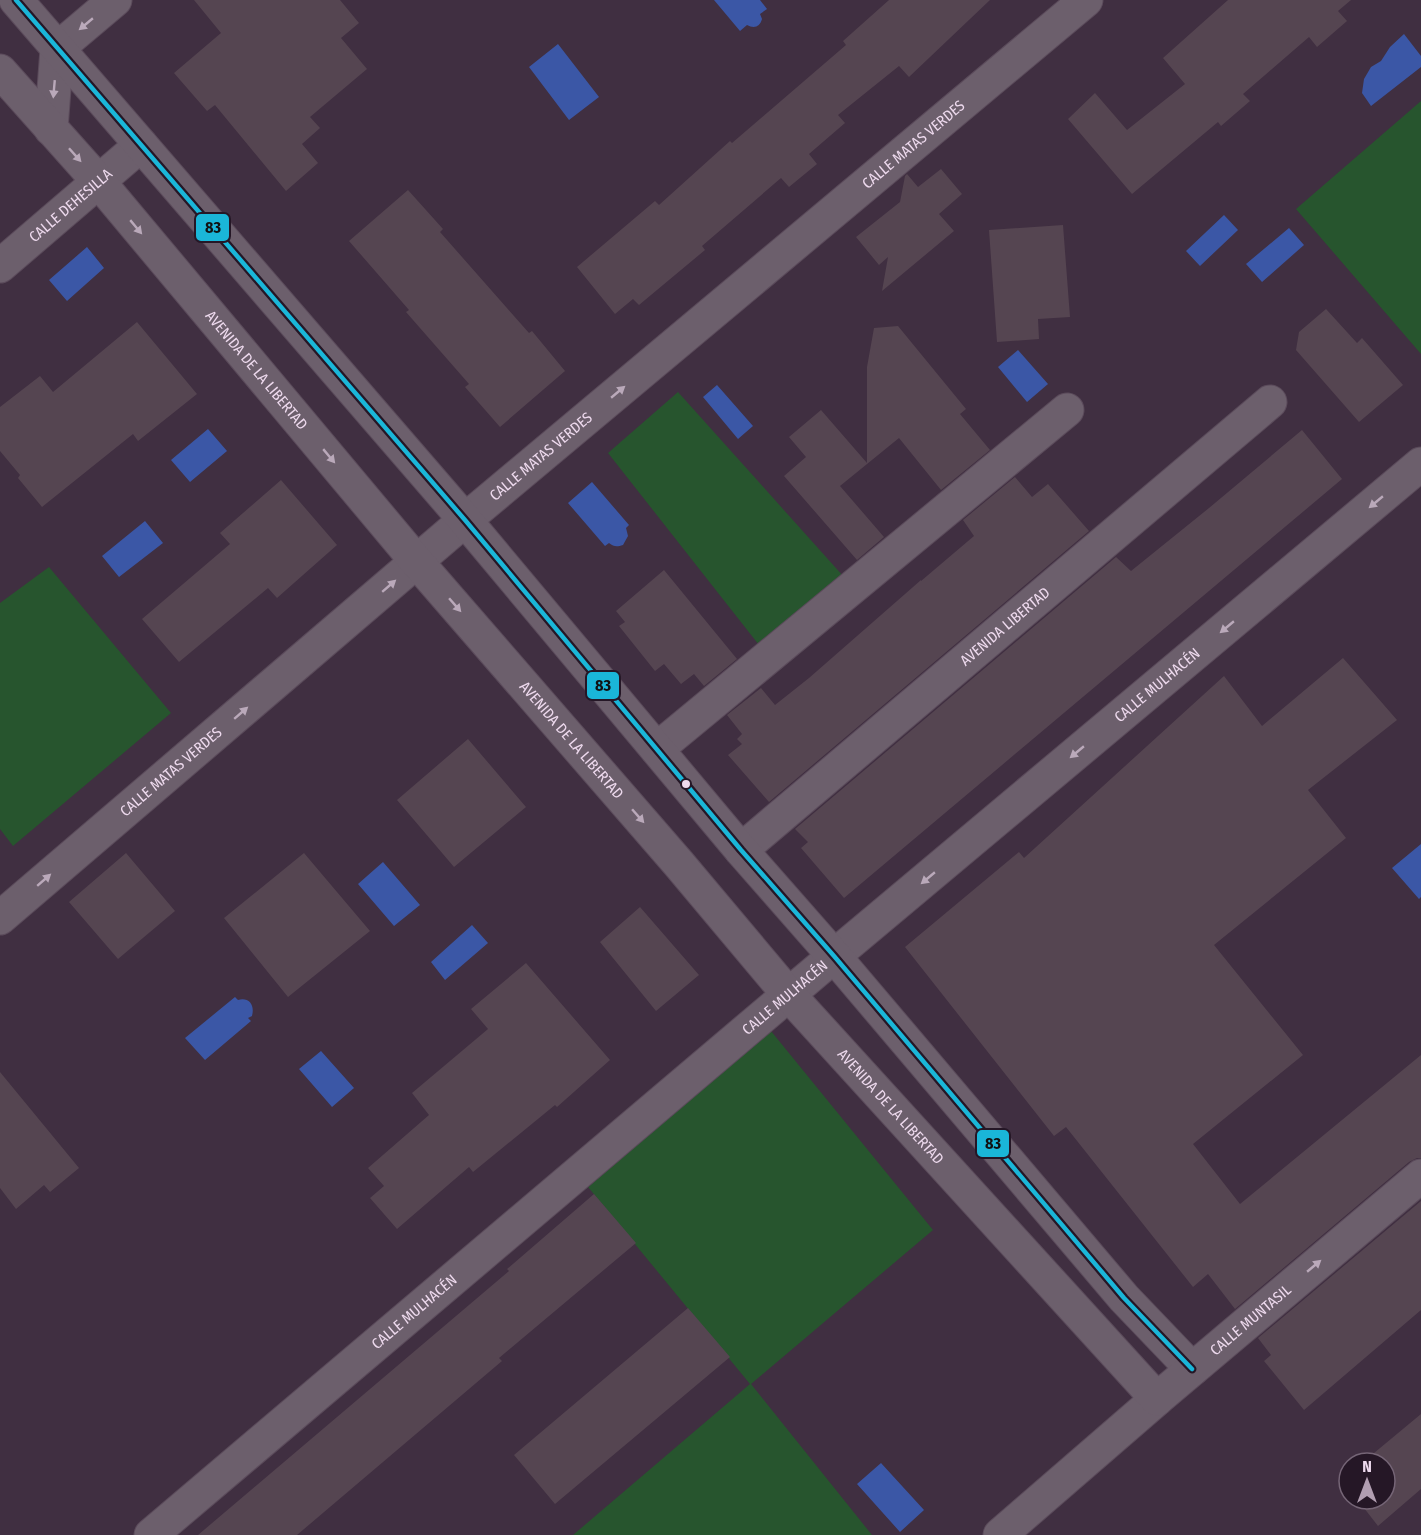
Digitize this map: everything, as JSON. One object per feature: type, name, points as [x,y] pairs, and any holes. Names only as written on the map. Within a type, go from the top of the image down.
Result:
[{"type":"street","points":[[16,0],[465,520],[741,850],[834,956],[1124,1298],[1192,1369]]},
{"type":"street","points":[[51,129],[57,49],[115,0]]},
{"type":"street","name":"CALLE MATAS VERDES","points":[[0,918],[465,520],[1086,0]]},
{"type":"street","name":"AVENIDA DE LA LIBERTAD","points":[[0,71],[99,182],[417,562],[679,864],[789,995],[1157,1398]]},
{"type":"street","name":"CALLE DEHESILLA","points":[[0,266],[141,146]]},
{"type":"street","name":"AVENIDA LIBERTAD","points":[[741,850],[1270,402]]},
{"type":"street","points":[[657,749],[1067,410]]},
{"type":"street","name":"CALLE MULHACÉN","points":[[151,1535],[834,956],[1421,464]]},
{"type":"street","name":"CALLE MUNTASIL","points":[[1000,1535],[1157,1398],[1421,1176]]},
{"type":"green space","points":[[1421,101],[1421,354],[1296,209]]},
{"type":"green space","points":[[678,392],[844,577],[759,645],[608,453]]},
{"type":"green space","points":[[49,567],[171,713],[13,846],[0,829],[0,603]]},
{"type":"green space","points":[[771,1031],[933,1230],[751,1384],[872,1535],[573,1535],[750,1384],[588,1187]]},
{"type":"water","points":[[714,0],[760,0],[767,9],[760,14],[762,19],[758,25],[752,27],[747,25],[740,31]]},
{"type":"water","points":[[1404,34],[1421,56],[1421,67],[1371,106],[1362,93],[1364,79],[1371,67],[1381,61],[1390,47]]},
{"type":"water","points":[[558,44],[599,97],[569,120],[529,67]]},
{"type":"water","points":[[1224,215],[1238,230],[1200,266],[1186,251]]},
{"type":"water","points":[[1289,228],[1304,245],[1262,282],[1246,264]]},
{"type":"water","points":[[87,247],[104,268],[67,301],[49,280]]},
{"type":"water","points":[[1018,350],[1048,384],[1027,402],[998,367]]},
{"type":"water","points":[[717,385],[753,426],[738,439],[703,397]]},
{"type":"water","points":[[208,429],[227,451],[190,482],[171,460]]},
{"type":"water","points":[[592,482],[629,525],[626,528],[628,536],[623,545],[616,546],[609,543],[605,546],[568,503]]},
{"type":"water","points":[[145,521],[163,543],[119,577],[102,556]]},
{"type":"water","points":[[1421,844],[1421,897],[1419,899],[1392,868]]},
{"type":"water","points":[[383,862],[420,905],[394,926],[358,884]]},
{"type":"water","points":[[472,925],[488,943],[445,980],[431,962]]},
{"type":"water","points":[[235,997],[250,1003],[253,1012],[248,1018],[251,1021],[205,1060],[185,1038]]},
{"type":"water","points":[[321,1051],[354,1088],[332,1107],[299,1069]]},
{"type":"water","points":[[881,1463],[924,1510],[900,1532],[857,1484]]},
{"type":"building","points":[[194,0],[340,0],[359,23],[341,38],[367,69],[310,117],[320,128],[302,144],[318,163],[286,191],[215,105],[207,111],[174,73],[221,33]]},
{"type":"building","points":[[889,0],[990,0],[909,77],[899,66],[838,115],[845,123],[809,154],[817,164],[789,187],[781,178],[702,246],[705,250],[639,305],[633,299],[615,314],[577,267],[655,201],[659,205],[730,141],[732,143],[846,45],[843,41]]},
{"type":"building","points":[[1228,0],[1351,0],[1338,11],[1347,21],[1317,47],[1309,37],[1243,94],[1250,101],[1221,126],[1218,122],[1132,194],[1068,119],[1095,93],[1127,130],[1185,84],[1163,58]]},
{"type":"building","points":[[941,169],[962,194],[939,214],[954,231],[882,291],[888,257],[879,265],[856,237],[900,202],[907,174],[918,187]]},
{"type":"building","points":[[408,190],[443,229],[440,232],[529,333],[532,331],[565,371],[500,427],[465,387],[469,384],[406,312],[409,310],[349,241]]},
{"type":"building","points":[[1063,225],[1070,317],[1038,319],[1039,339],[997,342],[989,230]]},
{"type":"building","points":[[1326,309],[1357,343],[1362,338],[1403,385],[1359,422],[1296,350],[1299,332]]},
{"type":"building","points":[[137,322],[197,394],[138,441],[133,434],[42,507],[18,478],[20,475],[0,451],[0,407],[40,376],[53,392]]},
{"type":"building","points":[[898,326],[966,409],[960,414],[990,450],[941,490],[899,438],[840,486],[884,537],[857,560],[784,476],[806,457],[789,437],[821,410],[867,463],[867,367],[874,328]]},
{"type":"building","points":[[1302,430],[1342,479],[844,898],[801,848],[808,842],[795,829],[1116,557],[1131,571]]},
{"type":"building","points":[[1015,477],[1032,497],[1048,484],[1089,531],[769,802],[728,755],[742,744],[737,739],[742,734],[727,715],[761,688],[775,705],[809,678],[974,536],[963,520]]},
{"type":"building","points":[[281,480],[337,545],[277,598],[268,588],[179,662],[142,619],[230,544],[220,533]]},
{"type":"building","points":[[664,570],[737,659],[704,686],[694,674],[681,684],[664,664],[655,671],[619,626],[625,622],[616,611]]},
{"type":"building","points":[[1343,658],[1397,720],[1308,790],[1346,838],[1214,945],[1303,1055],[1193,1144],[1240,1204],[1421,1055],[1421,1158],[1409,1162],[1235,1309],[1208,1274],[1193,1287],[1066,1127],[1054,1136],[905,947],[1019,852],[1024,858],[1224,676],[1262,726]]},
{"type":"building","points":[[468,739],[526,807],[454,867],[397,800]]},
{"type":"building","points":[[126,853],[175,911],[118,959],[69,902]]},
{"type":"building","points":[[304,853],[370,931],[288,997],[224,918]]},
{"type":"building","points":[[640,907],[699,975],[656,1011],[600,942]]},
{"type":"building","points":[[526,963],[610,1060],[557,1107],[555,1105],[473,1172],[469,1167],[397,1229],[370,1198],[384,1186],[368,1168],[429,1115],[412,1093],[488,1029],[471,1009]]},
{"type":"building","points":[[0,1072],[79,1168],[50,1192],[44,1185],[16,1209],[0,1188]]},
{"type":"building","points":[[594,1194],[636,1243],[499,1358],[502,1361],[297,1535],[198,1535],[509,1271],[507,1269]]},
{"type":"building","points":[[1421,1201],[1421,1310],[1304,1410],[1264,1361],[1271,1355],[1258,1338]]},
{"type":"building","points":[[688,1308],[730,1357],[555,1504],[514,1455]]},
{"type":"building","points":[[1421,1414],[1421,1489],[1397,1510],[1397,1451],[1376,1451]]},
{"type":"building","points":[[1366,1511],[1395,1511],[1378,1526]]},
{"type":"transit line","name":"83","points":[[16,0],[465,520],[741,850],[834,956],[1124,1298],[1192,1369]]}]
